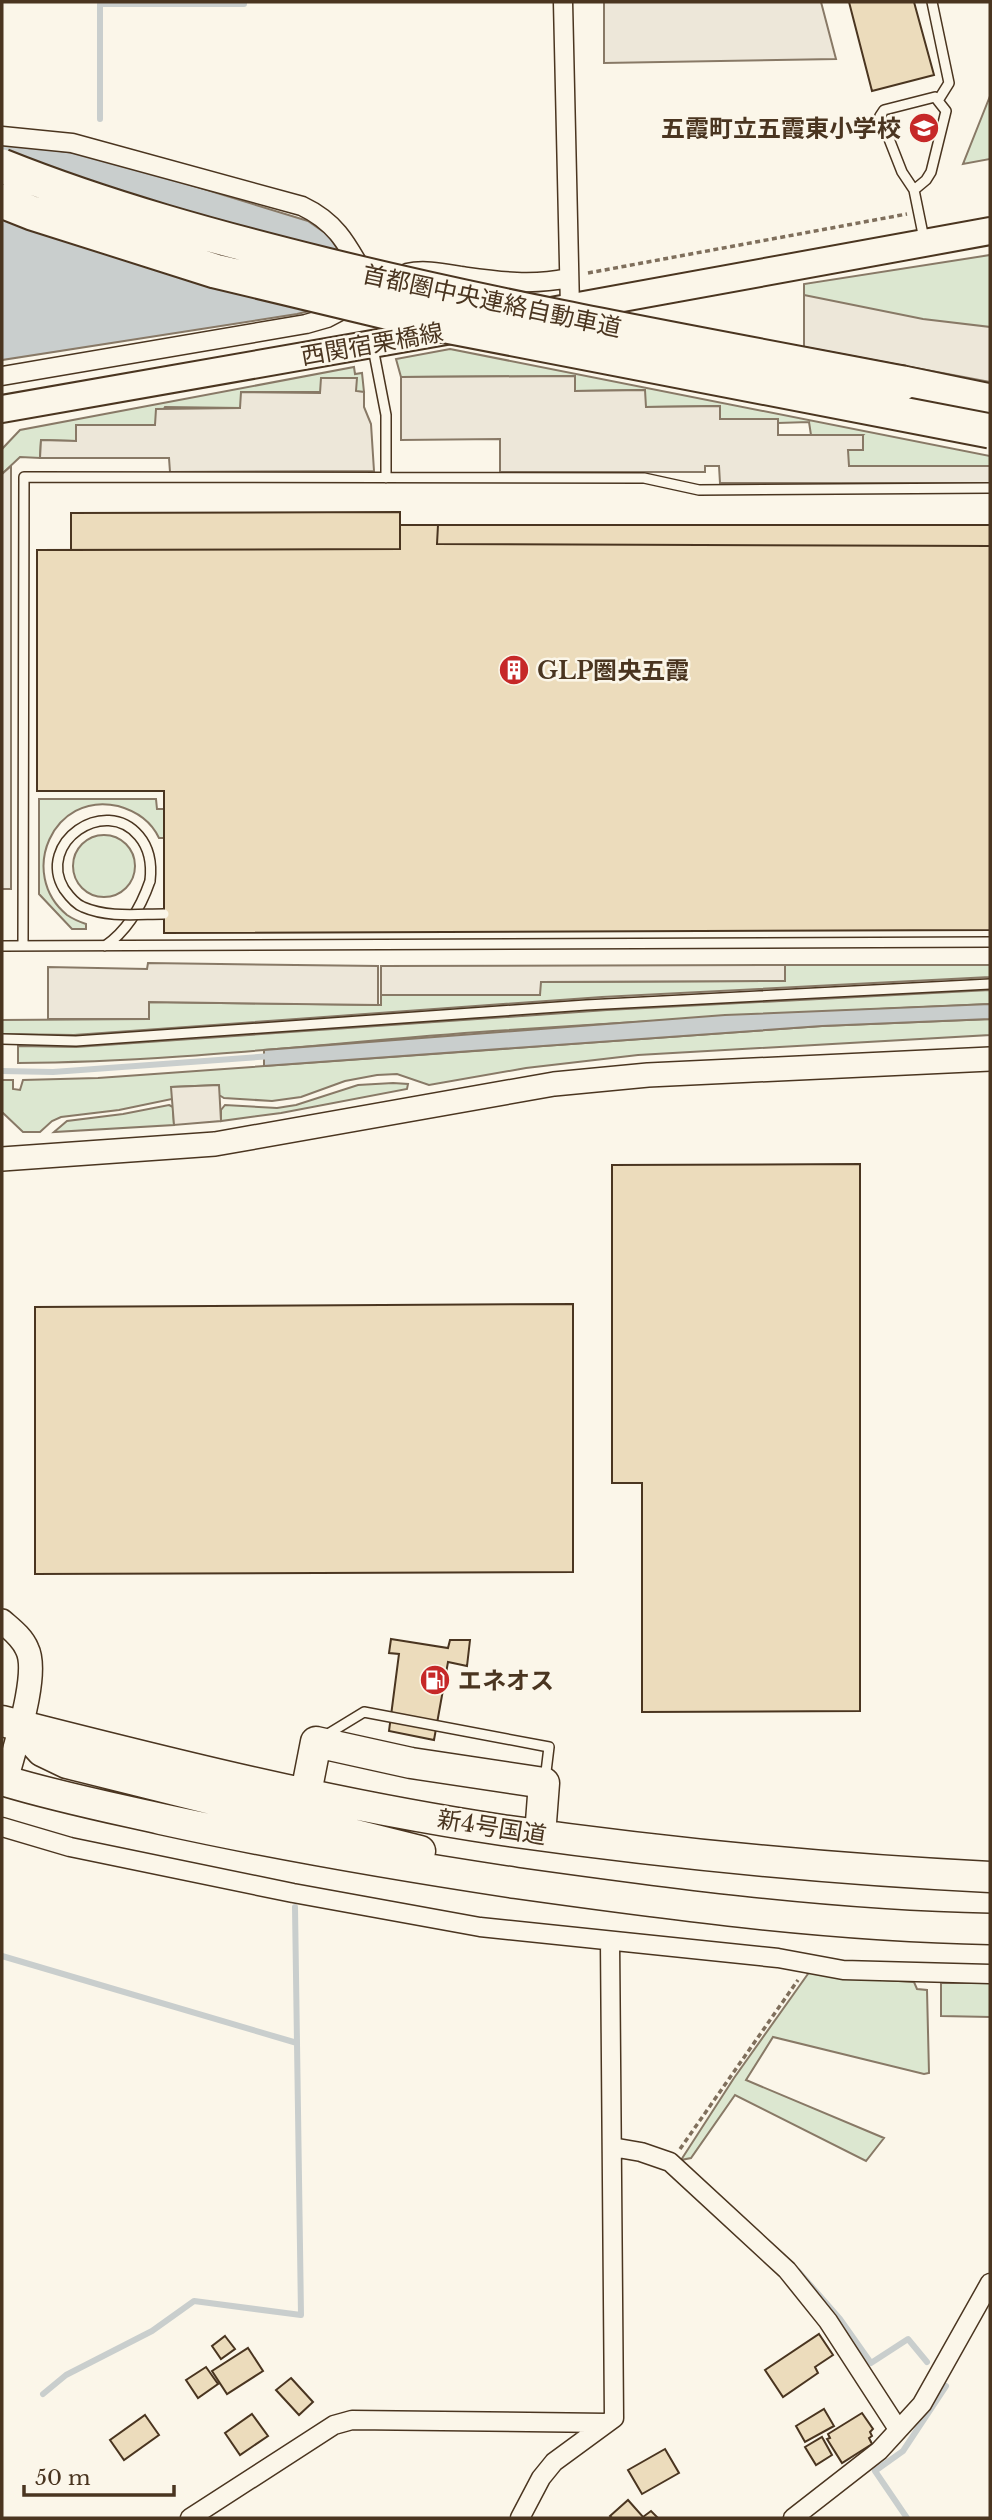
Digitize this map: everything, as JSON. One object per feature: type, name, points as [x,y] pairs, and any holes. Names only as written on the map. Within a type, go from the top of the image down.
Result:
[{"type":"highway","name":"首都圏中央連絡自動車道","points":[[2,166],[44,183],[224,240],[444,294],[990,399]]},
{"type":"highway","name":"首都圏中央連絡自動車道","points":[[2,201],[215,271],[436,324],[990,431]]},
{"type":"highway","name":"新4号国道","points":[[11,1724],[191,1769],[402,1813],[540,1835],[849,1869],[990,1877]]},
{"type":"highway","points":[[11,1724],[42,1751],[67,1763],[431,1854],[534,1885]]},
{"type":"highway","points":[[306,1793],[316,1742],[411,1763],[544,1783],[540,1835]]},
{"type":"highway","name":"新4号国道","points":[[4,1781],[255,1840],[378,1862],[770,1916],[878,1925],[990,1929]]},
{"type":"main road","name":"西関宿栗橋線","points":[[2,409],[372,345],[990,231]]},
{"type":"street","points":[[563,2],[570,308]]},
{"type":"street","points":[[2,135],[72,143],[302,206],[321,215],[336,229],[371,286]]},
{"type":"street","points":[[2,376],[306,324],[343,311],[371,286],[390,277],[416,271],[516,284],[568,278]]},
{"type":"street","points":[[2,1160],[215,1143],[554,1084],[648,1074],[990,1059]]},
{"type":"street","points":[[2,1621],[20,1637],[31,1661],[31,1674],[11,1724],[4,1781]]},
{"type":"street","points":[[2,1827],[70,1847],[293,1893],[480,1927],[778,1958],[843,1970],[990,1974]]},
{"type":"street","points":[[520,2518],[541,2478],[554,2462],[614,2418],[610,1941]]},
{"type":"street","points":[[612,2147],[641,2152],[670,2162],[787,2270],[828,2321],[898,2430]]},
{"type":"street","points":[[793,2518],[879,2451],[922,2404],[990,2283]]},
{"type":"street","points":[[190,2518],[334,2424],[352,2420],[607,2423]]},
{"type":"lane","points":[[932,2],[949,83],[939,99]]},
{"type":"lane","points":[[914,190],[931,172],[946,111],[939,99],[930,97],[884,110],[880,116],[902,172],[914,190],[925,243]]},
{"type":"lane","points":[[372,345],[386,415],[386,478]]},
{"type":"lane","points":[[23,946],[24,477],[644,478],[699,491],[990,488]]},
{"type":"lane","points":[[105,946],[130,922],[142,902],[150,881],[152,862],[144,841],[127,826],[103,820],[90,823],[69,836],[61,849],[57,866],[60,882],[71,898],[81,907],[104,914],[164,914]]},
{"type":"lane","points":[[2,946],[990,942]]},
{"type":"lane","points":[[2,1039],[76,1041],[586,1005],[990,984]]},
{"type":"lane","points":[[316,1742],[364,1712],[549,1747],[544,1783]]},
{"type":"path","points":[[568,278],[619,266],[645,264],[918,212]]},
{"type":"path","points":[[670,2162],[810,1964]]},
{"type":"green space","points":[[990,96],[990,159],[963,164]]},
{"type":"green space","points":[[990,255],[990,382],[804,347],[804,284]]},
{"type":"green space","points":[[450,349],[990,456],[990,466],[848,466],[848,450],[863,435],[811,435],[809,422],[720,419],[719,406],[645,407],[645,390],[575,391],[574,376],[401,377],[396,359]]},
{"type":"green space","points":[[354,367],[355,374],[362,373],[364,392],[242,392],[241,408],[165,407],[155,425],[77,425],[76,441],[41,440],[40,458],[20,457],[2,474],[2,449],[20,430]]},
{"type":"green space","points":[[39,799],[156,799],[157,809],[164,809],[164,838],[159,838],[147,822],[131,811],[118,806],[95,805],[76,811],[60,823],[49,839],[44,859],[45,879],[52,898],[67,915],[86,924],[86,929],[72,929],[39,894]]},
{"type":"green space","points":[[104,835],[116,837],[126,844],[133,854],[133,878],[126,888],[116,895],[104,897],[92,895],[82,888],[75,878],[73,866],[75,854],[82,844],[92,837]]},
{"type":"green space","points":[[785,965],[990,965],[990,977],[602,997],[74,1035],[2,1034],[2,1020],[148,1019],[149,1002],[381,1005],[381,995],[540,995],[540,982],[785,981]]},
{"type":"green space","points":[[990,990],[990,1004],[617,1023],[197,1055],[18,1063],[18,1046],[76,1047],[607,1010]]},
{"type":"green space","points":[[990,1019],[990,1035],[638,1055],[526,1068],[429,1085],[397,1074],[377,1075],[345,1081],[301,1097],[272,1101],[224,1098],[219,1095],[218,1085],[172,1087],[172,1099],[119,1110],[61,1117],[40,1132],[23,1132],[2,1112],[2,1080],[13,1080],[13,1089],[20,1090],[23,1080],[98,1078],[822,1026]]},
{"type":"green space","points":[[408,1084],[407,1089],[281,1113],[221,1121],[221,1110],[225,1105],[277,1108],[296,1105],[358,1085]]},
{"type":"green space","points":[[169,1105],[173,1107],[174,1125],[54,1132],[67,1121]]},
{"type":"green space","points":[[810,1971],[852,1978],[914,1982],[917,1989],[927,1990],[929,2073],[773,2037],[746,2080],[884,2138],[866,2161],[735,2095],[691,2158],[681,2160],[734,2078]]},
{"type":"green space","points":[[941,1983],[990,1983],[990,2017],[941,2016]]},
{"type":"shaded area","points":[[604,2],[821,2],[836,59],[604,63]]},
{"type":"shaded area","points":[[2,143],[96,156],[308,221],[328,235],[356,276],[322,308],[297,314],[2,360]]},
{"type":"shaded area","points":[[804,295],[923,319],[990,327],[990,382],[804,347]]},
{"type":"shaded area","points":[[575,376],[575,391],[645,390],[646,407],[720,406],[720,419],[778,419],[778,435],[863,435],[863,450],[848,450],[849,466],[990,466],[990,483],[720,483],[719,466],[705,466],[705,472],[500,472],[500,439],[401,440],[401,377]]},
{"type":"shaded area","points":[[321,378],[357,378],[356,391],[364,392],[364,407],[371,424],[374,471],[170,472],[169,458],[40,458],[41,440],[76,441],[76,425],[155,425],[156,409],[240,408],[241,392],[320,393]]},
{"type":"shaded area","points":[[11,466],[11,889],[2,889],[2,474]]},
{"type":"shaded area","points":[[148,963],[378,966],[378,1005],[149,1002],[149,1019],[48,1019],[48,967],[147,969]]},
{"type":"shaded area","points":[[785,965],[785,981],[541,982],[540,995],[381,995],[381,966]]},
{"type":"shaded area","points":[[990,1004],[990,1019],[822,1026],[264,1066],[264,1050],[725,1015]]},
{"type":"shaded area","points":[[219,1085],[221,1121],[174,1125],[171,1087]]},
{"type":"building","points":[[849,2],[914,2],[934,75],[872,91]]},
{"type":"building","points":[[400,512],[400,549],[71,550],[71,513]]},
{"type":"building","name":"GLP圏央五霞","points":[[400,525],[438,525],[437,544],[990,546],[990,930],[164,933],[164,791],[37,791],[37,550],[400,549]]},
{"type":"building","points":[[438,525],[990,525],[990,546],[437,544]]},
{"type":"building","points":[[860,1164],[860,1711],[642,1712],[642,1483],[612,1483],[612,1165]]},
{"type":"building","points":[[573,1304],[573,1572],[35,1574],[35,1307]]},
{"type":"building","points":[[391,1639],[448,1648],[450,1640],[470,1640],[467,1666],[448,1662],[434,1740],[389,1731],[399,1654],[389,1653]]},
{"type":"building","points":[[819,2334],[833,2355],[815,2367],[818,2373],[783,2397],[765,2370]]},
{"type":"building","points":[[225,2336],[235,2349],[221,2359],[212,2346]]},
{"type":"building","points":[[248,2348],[263,2371],[227,2394],[212,2371]]},
{"type":"building","points":[[206,2367],[218,2384],[198,2398],[186,2380]]},
{"type":"building","points":[[291,2378],[313,2402],[299,2415],[276,2390]]},
{"type":"building","points":[[824,2409],[834,2426],[805,2442],[796,2426]]},
{"type":"building","points":[[862,2413],[873,2429],[869,2438],[872,2444],[842,2463],[827,2439],[830,2438],[828,2434]]},
{"type":"building","points":[[252,2414],[268,2436],[240,2455],[225,2433]]},
{"type":"building","points":[[145,2415],[159,2435],[124,2460],[110,2440]]},
{"type":"building","points":[[822,2437],[832,2455],[816,2465],[805,2447]]},
{"type":"building","points":[[665,2449],[679,2473],[642,2494],[628,2470]]},
{"type":"building","points":[[628,2500],[643,2517],[651,2511],[658,2518],[610,2516]]},
{"type":"waterway","points":[[100,119],[100,4],[244,2]]},
{"type":"waterway","points":[[2,1071],[53,1072],[272,1056]]},
{"type":"waterway","points":[[43,2394],[66,2375],[152,2331],[194,2301],[301,2315],[295,1907]]},
{"type":"waterway","points":[[2,1956],[297,2043]]},
{"type":"waterway","points":[[798,2271],[840,2319],[871,2363],[908,2339],[927,2362]]},
{"type":"waterway","points":[[907,2518],[875,2471],[903,2451],[946,2386]]},
{"type":"place","name":"五霞町立五霞東小学校","points":[[924,128]]},
{"type":"place","name":"GLP圏央五霞","points":[[514,670]]},
{"type":"place","name":"エネオス","points":[[435,1680]]}]
